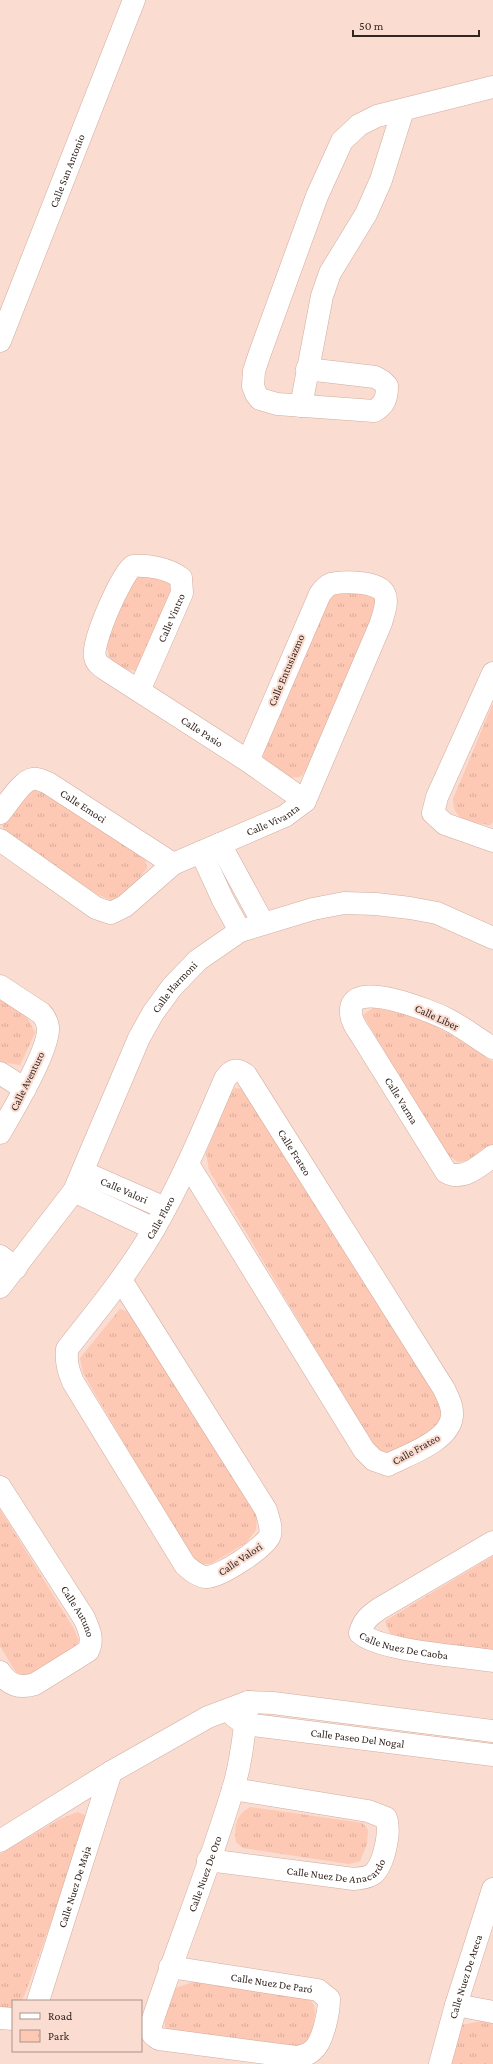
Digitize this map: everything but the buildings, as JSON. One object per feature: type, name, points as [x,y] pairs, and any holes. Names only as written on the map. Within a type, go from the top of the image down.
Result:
[{"type":"street","name":"Calle San Antonio","points":[[0,341],[134,0]]},
{"type":"street","points":[[307,369],[375,377],[387,386],[387,397],[382,406],[374,411],[301,406],[267,402],[256,394],[253,386],[254,371],[260,353],[317,196],[342,141],[359,125],[377,116],[493,87]]},
{"type":"street","points":[[301,406],[322,296],[330,273],[366,214],[382,180],[403,110]]},
{"type":"street","name":"Calle Vintro","points":[[98,663],[95,657],[95,641],[122,578],[128,570],[133,566],[149,566],[176,574],[181,578],[182,593],[139,691]]},
{"type":"street","name":"Calle Entusiazmo","points":[[248,761],[315,603],[325,588],[332,584],[373,584],[379,587],[385,594]]},
{"type":"street","name":"Calle Vivanta","points":[[0,840],[96,908],[110,913],[125,906],[173,864],[285,816],[305,801],[381,623],[386,604],[385,594]]},
{"type":"street","name":"Calle Pasio","points":[[98,663],[248,761],[305,801]]},
{"type":"street","points":[[493,673],[437,797],[433,813],[445,824],[493,840]]},
{"type":"street","name":"Calle Emoci","points":[[0,814],[25,782],[32,778],[38,779],[48,783],[173,864]]},
{"type":"street","points":[[211,848],[263,923]]},
{"type":"street","points":[[211,848],[223,900],[240,931]]},
{"type":"street","name":"Calle Harmoni","points":[[0,1287],[8,1262],[78,1181],[138,1038],[172,986],[198,960],[240,931],[313,909],[344,903],[376,904],[437,913],[492,937]]},
{"type":"street","name":"Calle Aventuro","points":[[0,986],[41,1013],[46,1019],[48,1027],[44,1046],[25,1089],[0,1133]]},
{"type":"street","name":"Calle Liber","points":[[376,996],[429,1010],[449,1020],[493,1048]]},
{"type":"street","name":"Calle Varma","points":[[376,996],[360,998],[353,1004],[350,1012],[352,1020],[440,1165],[451,1175],[460,1176],[493,1156]]},
{"type":"street","name":"Calle Frateo","points":[[188,1164],[364,1450],[374,1460],[388,1465],[434,1441],[445,1433],[450,1424],[452,1415],[450,1403],[444,1389],[246,1075],[241,1070],[230,1072]]},
{"type":"street","name":"Calle Floro","points":[[67,1350],[121,1280],[154,1230],[188,1164],[230,1072]]},
{"type":"street","points":[[0,1073],[25,1089]]},
{"type":"street","name":"Calle Valori","points":[[78,1181],[165,1208]]},
{"type":"street","name":"Calle Valori","points":[[78,1181],[154,1230]]},
{"type":"street","name":"Calle Valori","points":[[67,1350],[66,1360],[68,1371],[73,1382],[185,1565],[195,1573],[206,1577],[218,1575],[265,1543],[270,1534],[270,1523],[266,1510],[121,1280]]},
{"type":"street","name":"Calle Autuno","points":[[0,1488],[84,1618],[91,1638],[91,1645],[88,1651],[34,1684],[25,1687],[18,1686],[10,1682],[0,1672]]},
{"type":"street","name":"Calle Nuez De Caoba","points":[[493,1542],[378,1610],[368,1617],[362,1624],[360,1633],[366,1638],[386,1645],[493,1660]]},
{"type":"street","name":"Calle Paseo Del Nogal","points":[[0,1841],[111,1772],[191,1726],[248,1702],[273,1703],[493,1731]]},
{"type":"street","name":"Calle Nuez De Oro","points":[[159,2039],[152,2034],[151,2025],[233,1789],[248,1702]]},
{"type":"street","name":"Calle Paseo Del Nogal","points":[[226,1710],[245,1724],[493,1754]]},
{"type":"street","name":"Calle Nuez De Maja","points":[[38,2000],[111,1772]]},
{"type":"street","name":"Calle Nuez De Anacardo","points":[[208,1860],[354,1878],[372,1874],[379,1868],[389,1833],[386,1818],[368,1811],[233,1789]]},
{"type":"street","name":"Calle Nuez De Areca","points":[[440,2064],[456,2005],[492,1897]]},
{"type":"street","name":"Calle Nuez De Paró","points":[[159,2039],[296,2057],[306,2055],[320,2043],[329,2006],[328,1999],[318,1990],[170,1967]]},
{"type":"street","points":[[456,2005],[493,2012]]},
{"type":"street","points":[[0,2018],[12,2019]]},
{"type":"green space","points":[[154,572],[175,585],[137,671],[125,669],[110,661],[106,643],[134,577]]},
{"type":"green space","points":[[352,591],[375,594],[378,602],[306,770],[300,777],[287,778],[263,760],[264,751],[330,595]]},
{"type":"green space","points":[[493,703],[493,822],[490,825],[464,820],[456,812],[453,799]]},
{"type":"green space","points":[[31,788],[46,793],[145,859],[147,868],[124,898],[113,901],[99,895],[4,833],[2,821]]},
{"type":"green space","points":[[0,997],[25,1013],[35,1033],[20,1065],[0,1062]]},
{"type":"green space","points":[[373,1008],[407,1015],[436,1027],[465,1043],[493,1062],[493,1146],[467,1161],[458,1162],[444,1152],[363,1015]]},
{"type":"green space","points":[[235,1088],[243,1089],[440,1404],[444,1416],[432,1428],[408,1444],[382,1453],[372,1444],[209,1170],[206,1153],[229,1097]]},
{"type":"green space","points":[[120,1309],[129,1312],[257,1516],[256,1530],[246,1543],[211,1564],[202,1564],[190,1556],[83,1373],[80,1358]]},
{"type":"green space","points":[[0,1509],[74,1629],[79,1641],[66,1656],[24,1678],[17,1674],[0,1646]]},
{"type":"green space","points":[[493,1556],[493,1654],[391,1636],[385,1621]]},
{"type":"green space","points":[[250,1807],[363,1823],[368,1830],[367,1844],[360,1861],[349,1864],[243,1848],[236,1842],[235,1831],[239,1817]]},
{"type":"green space","points":[[78,1812],[89,1817],[25,1994],[22,2000],[12,2000],[12,2009],[0,2007],[0,1854],[60,1819]]},
{"type":"green space","points":[[193,1982],[308,1998],[314,2005],[315,2014],[311,2037],[304,2046],[294,2048],[171,2033],[165,2027],[164,2015],[175,1988]]},
{"type":"green space","points":[[493,2020],[493,2064],[451,2064],[453,2047],[462,2025]]}]
